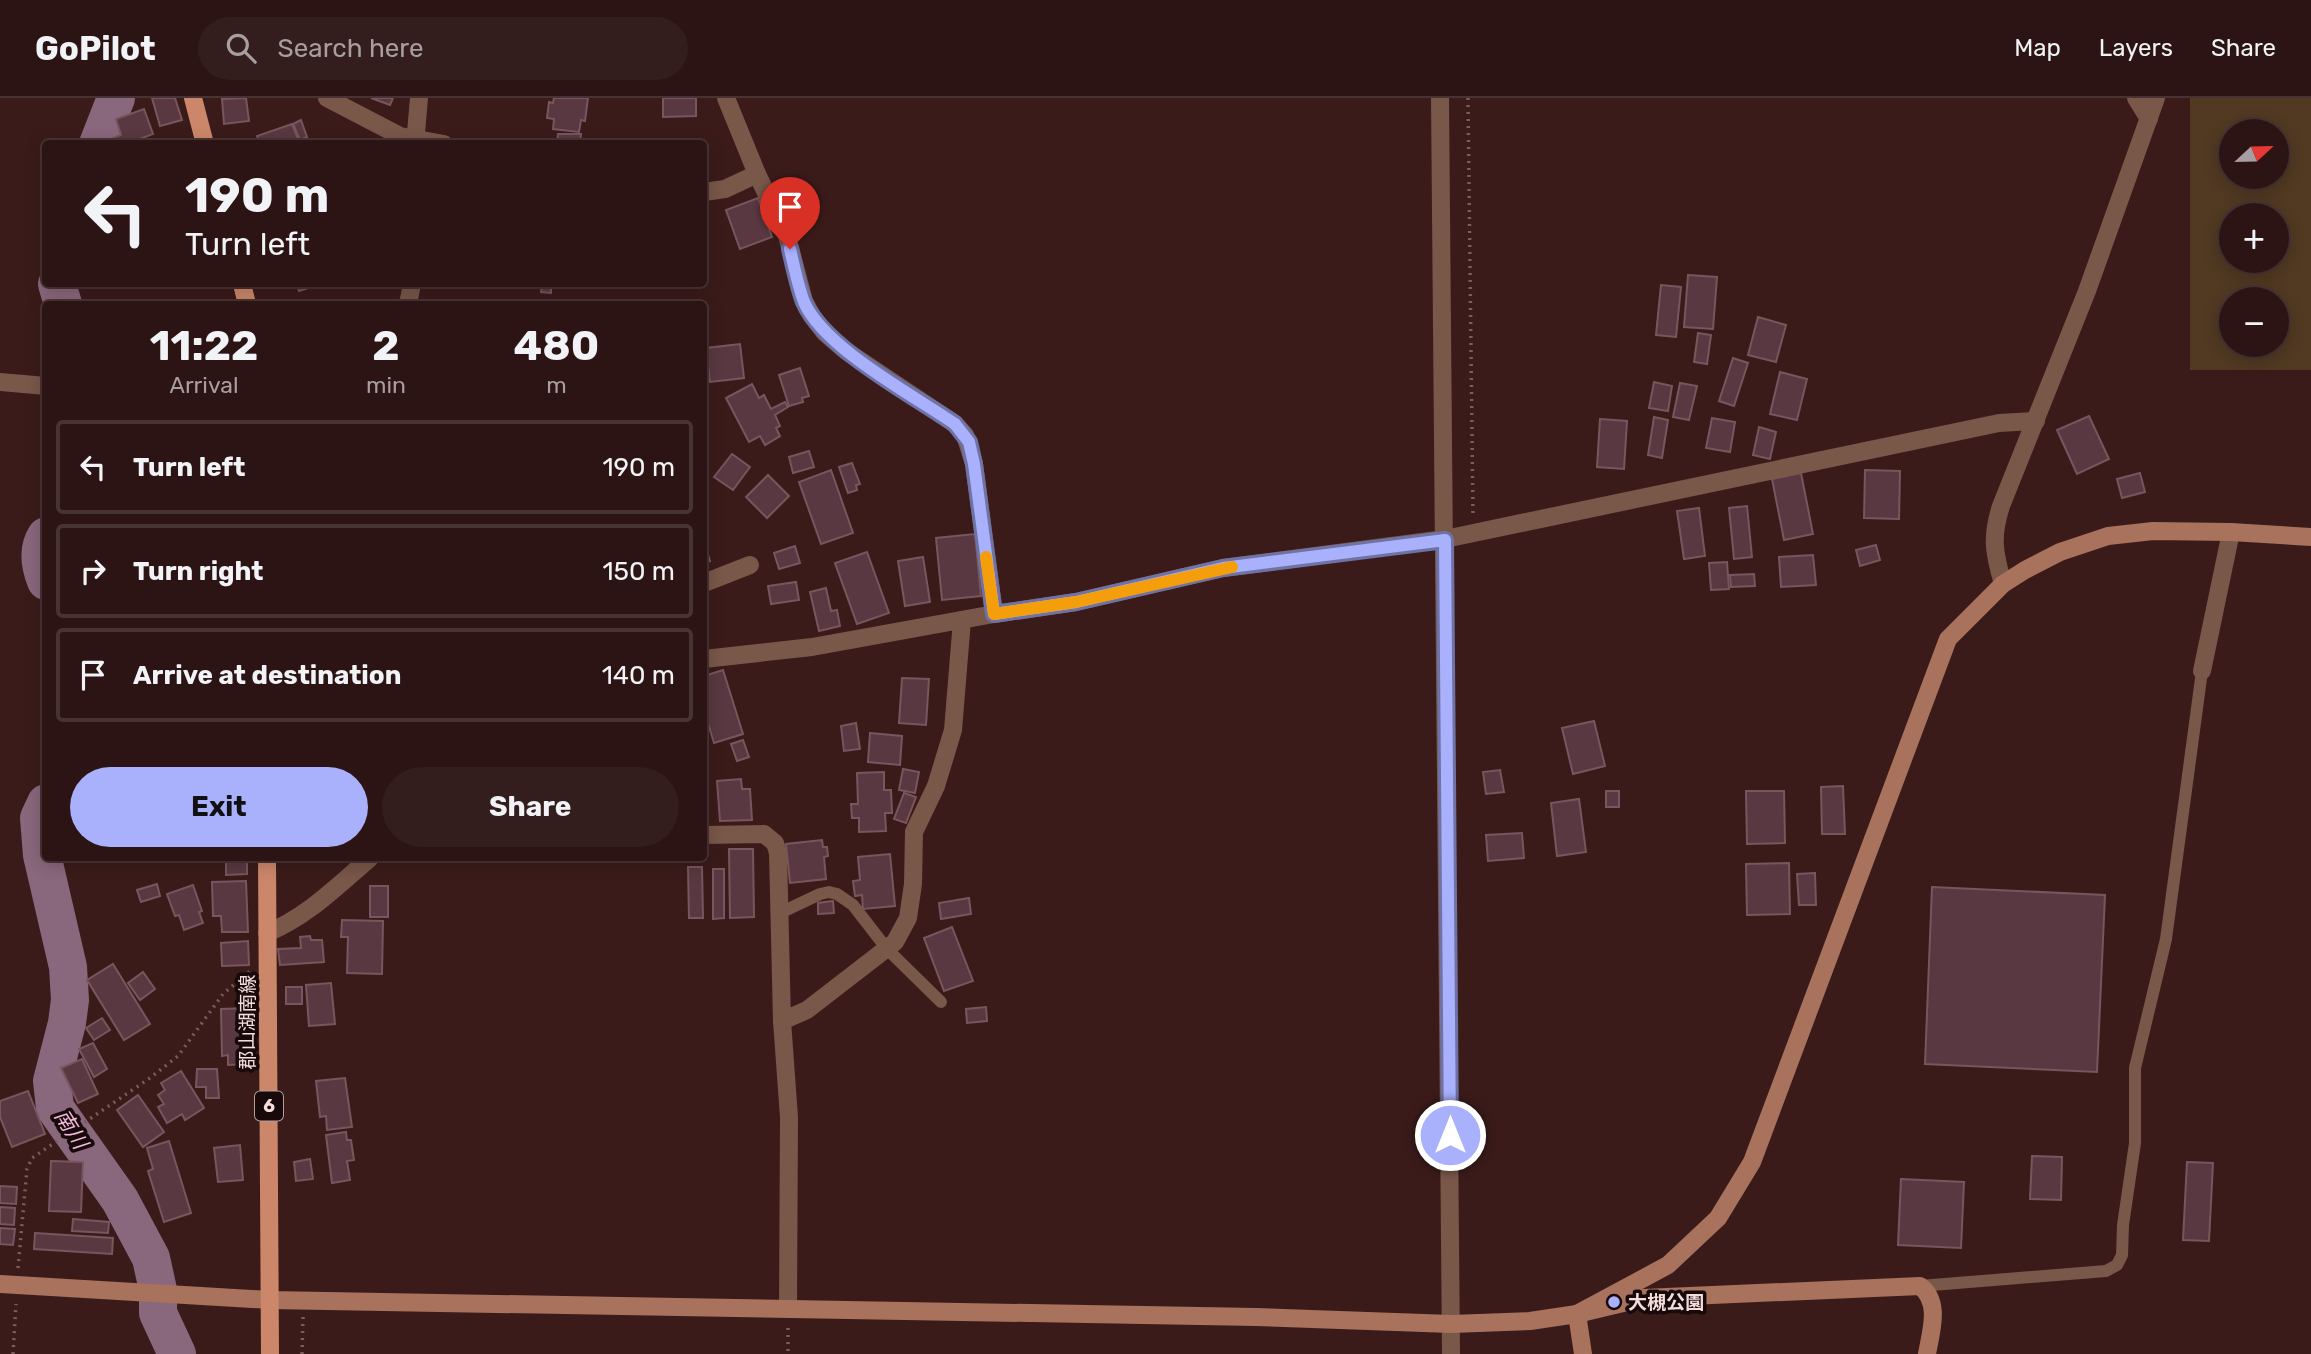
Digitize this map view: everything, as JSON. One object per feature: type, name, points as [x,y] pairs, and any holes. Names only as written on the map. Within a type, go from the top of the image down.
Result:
[{"type":"main road","points":[[192,98],[204,140]]},
{"type":"main road","name":"郡山湖南線","points":[[267,861],[270,1354]]},
{"type":"street","points":[[327,98],[389,132],[410,140]]},
{"type":"street","points":[[415,140],[419,98]]},
{"type":"street","points":[[726,98],[757,174],[787,236],[804,302],[825,333],[846,351],[955,424],[965,435],[974,464],[994,614]]},
{"type":"street","points":[[1440,98],[1451,1354]]},
{"type":"street","points":[[2136,98],[2149,119]]},
{"type":"street","points":[[2003,584],[1994,546],[1995,526],[2156,98]]},
{"type":"street","points":[[707,192],[725,189],[757,174]]},
{"type":"street","points":[[0,382],[42,386]]},
{"type":"street","points":[[707,659],[811,647],[1076,602],[1223,568],[1445,540],[1999,423],[2036,421]]},
{"type":"street","points":[[1577,1314],[1668,1265],[1718,1218],[1752,1162],[1948,639],[2003,584],[2025,569],[2060,552],[2108,536],[2153,531],[2311,537]]},
{"type":"street","points":[[2202,671],[2231,532]]},
{"type":"street","points":[[707,582],[750,565]]},
{"type":"street","points":[[782,1021],[807,1010],[895,942],[911,906],[914,832],[936,786],[953,730],[962,620]]},
{"type":"street","points":[[707,835],[764,834],[771,837],[778,853],[782,1021],[789,1117],[788,1309]]},
{"type":"street","points":[[268,933],[290,924],[308,911],[366,861]]},
{"type":"street","points":[[8,1285],[304,1301],[1256,1317],[1451,1324],[1531,1321],[1577,1314],[1644,1298],[1920,1286],[1928,1292],[1934,1313],[1927,1354]]},
{"type":"street","points":[[1577,1314],[1583,1354]]},
{"type":"lane","points":[[1920,1286],[2106,1271],[2117,1265],[2122,1255],[2123,1225],[2135,1143],[2136,1068],[2166,939],[2202,671]]},
{"type":"lane","points":[[780,913],[820,894],[837,894],[859,911],[887,949],[941,1002]]},
{"type":"path","points":[[1468,98],[1473,533]]},
{"type":"path","points":[[13,1354],[8,1285],[27,1169],[32,1158],[150,1078],[177,1056],[223,994],[248,972],[268,962]]},
{"type":"path","points":[[302,1354],[304,1301]]},
{"type":"path","points":[[788,1309],[788,1354]]},
{"type":"shaded area","points":[[2190,98],[2311,98],[2311,370],[2190,370]]},
{"type":"building","points":[[152,98],[175,98],[182,120],[160,126]]},
{"type":"building","points":[[246,98],[249,121],[224,124],[222,99]]},
{"type":"building","points":[[371,98],[393,98],[390,105]]},
{"type":"building","points":[[554,98],[588,98],[585,121],[581,120],[579,132],[553,129],[554,119],[547,118],[549,102],[553,103]]},
{"type":"building","points":[[663,98],[696,98],[696,116],[663,117]]},
{"type":"building","points":[[144,109],[153,134],[137,140],[110,140],[121,135],[116,119]]},
{"type":"building","points":[[301,120],[307,137],[300,140],[293,124]]},
{"type":"building","points":[[292,124],[298,140],[258,140],[257,136]]},
{"type":"building","points":[[558,134],[581,134],[580,140],[557,140]]},
{"type":"building","points":[[758,198],[772,237],[740,249],[726,210]]},
{"type":"building","points":[[1688,275],[1717,277],[1713,329],[1684,327]]},
{"type":"building","points":[[1661,285],[1681,287],[1676,337],[1656,335]]},
{"type":"building","points":[[542,287],[551,287],[551,293],[541,292]]},
{"type":"building","points":[[1758,317],[1786,325],[1776,362],[1748,355]]},
{"type":"building","points":[[1698,333],[1711,335],[1707,364],[1694,362]]},
{"type":"building","points":[[740,344],[744,378],[710,382],[707,348]]},
{"type":"building","points":[[1733,358],[1748,363],[1734,406],[1719,401]]},
{"type":"building","points":[[800,368],[809,396],[802,398],[803,402],[789,406],[779,375]]},
{"type":"building","points":[[1780,372],[1807,379],[1797,420],[1770,414]]},
{"type":"building","points":[[1654,382],[1672,386],[1668,411],[1649,408]]},
{"type":"building","points":[[1680,383],[1697,386],[1689,420],[1673,417]]},
{"type":"building","points":[[752,384],[759,398],[764,395],[771,409],[785,402],[788,407],[775,415],[780,426],[776,428],[780,436],[765,445],[760,436],[749,442],[726,398]]},
{"type":"building","points":[[2089,416],[2109,459],[2077,474],[2057,430]]},
{"type":"building","points":[[1654,417],[1668,420],[1662,458],[1648,455]]},
{"type":"building","points":[[1712,418],[1735,422],[1730,452],[1706,448]]},
{"type":"building","points":[[1600,419],[1627,421],[1624,469],[1597,467]]},
{"type":"building","points":[[1759,427],[1776,432],[1770,459],[1753,455]]},
{"type":"building","points":[[809,451],[814,467],[793,473],[789,457]]},
{"type":"building","points":[[732,454],[750,467],[733,490],[714,477]]},
{"type":"building","points":[[852,463],[860,484],[856,485],[857,490],[848,493],[839,467]]},
{"type":"building","points":[[831,470],[853,533],[821,544],[799,482]]},
{"type":"building","points":[[1865,470],[1900,471],[1899,519],[1864,518]]},
{"type":"building","points":[[1801,473],[1813,534],[1784,540],[1772,479]]},
{"type":"building","points":[[2140,473],[2145,492],[2122,498],[2117,479]]},
{"type":"building","points":[[768,475],[789,496],[767,518],[746,497]]},
{"type":"building","points":[[1747,506],[1752,557],[1734,559],[1729,508]]},
{"type":"building","points":[[1699,508],[1705,556],[1684,559],[1677,511]]},
{"type":"building","points":[[975,534],[981,596],[942,600],[936,538]]},
{"type":"building","points":[[1876,545],[1880,560],[1860,566],[1856,550]]},
{"type":"building","points":[[795,546],[800,563],[779,569],[774,553]]},
{"type":"building","points":[[867,552],[889,613],[857,624],[835,563]]},
{"type":"building","points":[[1813,555],[1816,585],[1781,587],[1779,557]]},
{"type":"building","points":[[923,557],[930,602],[905,606],[898,561]]},
{"type":"building","points":[[1727,562],[1729,589],[1711,590],[1709,563]]},
{"type":"building","points":[[1754,574],[1755,586],[1731,587],[1730,575]]},
{"type":"building","points":[[796,582],[799,600],[771,604],[768,586]]},
{"type":"building","points":[[826,588],[831,611],[837,610],[840,626],[819,631],[810,592]]},
{"type":"building","points":[[723,670],[743,734],[714,743],[707,720],[707,675]]},
{"type":"building","points":[[902,678],[929,679],[926,725],[899,723]]},
{"type":"building","points":[[1594,721],[1605,766],[1573,774],[1562,728]]},
{"type":"building","points":[[856,723],[860,749],[844,751],[841,726]]},
{"type":"building","points":[[870,733],[902,736],[900,765],[868,762]]},
{"type":"building","points":[[743,740],[749,757],[737,761],[731,744]]},
{"type":"building","points":[[903,769],[919,772],[915,793],[899,790]]},
{"type":"building","points":[[1500,770],[1504,792],[1486,794],[1483,772]]},
{"type":"building","points":[[884,772],[884,790],[891,790],[892,813],[885,813],[886,831],[859,832],[859,818],[852,818],[851,804],[858,804],[857,773]]},
{"type":"building","points":[[741,779],[742,789],[750,789],[752,820],[720,821],[717,781]]},
{"type":"building","points":[[1843,786],[1845,834],[1822,834],[1821,787]]},
{"type":"building","points":[[1606,791],[1619,791],[1619,807],[1606,807]]},
{"type":"building","points":[[1746,791],[1784,791],[1785,843],[1747,844]]},
{"type":"building","points":[[904,793],[916,797],[906,823],[894,819]]},
{"type":"building","points":[[1579,799],[1586,852],[1557,856],[1551,803]]},
{"type":"building","points":[[1522,833],[1524,858],[1488,861],[1486,835]]},
{"type":"building","points":[[822,840],[823,847],[827,847],[828,856],[824,857],[826,879],[790,883],[786,844]]},
{"type":"building","points":[[729,849],[753,849],[754,917],[730,918]]},
{"type":"building","points":[[890,854],[895,906],[863,909],[862,895],[855,896],[853,881],[860,880],[858,857]]},
{"type":"building","points":[[226,861],[247,861],[247,874],[226,875]]},
{"type":"building","points":[[1789,863],[1790,914],[1747,915],[1746,864]]},
{"type":"building","points":[[688,867],[702,867],[703,918],[689,918]]},
{"type":"building","points":[[713,869],[724,869],[724,918],[713,919]]},
{"type":"building","points":[[1815,873],[1816,905],[1799,905],[1797,874]]},
{"type":"building","points":[[246,881],[248,932],[222,932],[221,916],[213,916],[212,882]]},
{"type":"building","points":[[157,884],[160,896],[141,902],[137,890]]},
{"type":"building","points":[[193,885],[203,923],[184,930],[179,915],[175,916],[167,894]]},
{"type":"building","points":[[370,886],[388,886],[388,917],[370,917]]},
{"type":"building","points":[[1932,887],[2105,895],[2097,1072],[1925,1064]]},
{"type":"building","points":[[969,898],[971,914],[941,919],[939,903]]},
{"type":"building","points":[[833,901],[834,913],[818,914],[818,903]]},
{"type":"building","points":[[342,920],[383,921],[382,974],[347,973],[348,937],[341,937]]},
{"type":"building","points":[[952,927],[973,981],[944,991],[924,938]]},
{"type":"building","points":[[310,936],[311,940],[322,940],[324,962],[280,965],[278,949],[301,948],[300,937]]},
{"type":"building","points":[[248,941],[249,965],[222,966],[221,943]]},
{"type":"building","points":[[113,964],[150,1024],[124,1040],[87,980]]},
{"type":"building","points":[[143,972],[155,989],[140,1000],[128,983]]},
{"type":"building","points":[[331,983],[335,1024],[309,1026],[306,985]]},
{"type":"building","points":[[286,987],[302,987],[302,1004],[286,1004]]},
{"type":"building","points":[[986,1007],[987,1021],[967,1023],[966,1009]]},
{"type":"building","points":[[248,1008],[250,1064],[228,1065],[228,1055],[222,1056],[221,1009]]},
{"type":"building","points":[[102,1018],[110,1030],[94,1040],[86,1028]]},
{"type":"building","points":[[93,1043],[107,1069],[94,1077],[79,1049]]},
{"type":"building","points":[[82,1059],[98,1094],[78,1103],[61,1068]]},
{"type":"building","points":[[197,1069],[217,1069],[219,1098],[206,1098],[206,1087],[196,1087]]},
{"type":"building","points":[[181,1071],[204,1108],[185,1120],[182,1114],[167,1123],[158,1107],[164,1104],[158,1095],[165,1090],[161,1083]]},
{"type":"building","points":[[345,1078],[352,1127],[327,1130],[326,1116],[320,1117],[316,1081]]},
{"type":"building","points":[[28,1091],[45,1134],[12,1147],[0,1117],[0,1101]]},
{"type":"building","points":[[138,1095],[164,1132],[143,1147],[117,1110]]},
{"type":"building","points":[[346,1132],[347,1140],[351,1140],[354,1160],[347,1161],[350,1180],[332,1183],[326,1135]]},
{"type":"building","points":[[169,1141],[191,1213],[164,1222],[148,1171],[153,1169],[147,1148]]},
{"type":"building","points":[[240,1145],[243,1180],[218,1182],[214,1148]]},
{"type":"building","points":[[2032,1156],[2062,1157],[2061,1200],[2030,1199]]},
{"type":"building","points":[[310,1159],[313,1179],[296,1181],[294,1162]]},
{"type":"building","points":[[51,1161],[83,1162],[81,1212],[49,1211]]},
{"type":"building","points":[[2187,1162],[2213,1163],[2209,1241],[2183,1240]]},
{"type":"building","points":[[1901,1179],[1964,1182],[1961,1248],[1898,1245]]},
{"type":"building","points":[[0,1186],[17,1187],[16,1204],[0,1203]]},
{"type":"building","points":[[0,1207],[15,1208],[14,1225],[0,1224]]},
{"type":"building","points":[[73,1219],[109,1222],[108,1233],[72,1231]]},
{"type":"building","points":[[0,1228],[15,1229],[13,1245],[0,1244]]},
{"type":"building","points":[[35,1233],[113,1238],[112,1254],[34,1249]]},
{"type":"waterway","name":"南川","points":[[100,140],[116,98]]},
{"type":"waterway","name":"南川","points":[[58,287],[62,301]]},
{"type":"waterway","name":"南川","points":[[42,545],[42,570]]},
{"type":"waterway","name":"南川","points":[[42,812],[39,818],[42,855]]},
{"type":"waterway","name":"南川","points":[[43,861],[68,967],[70,1000],[52,1081],[55,1108],[120,1200],[151,1258],[158,1290],[158,1313],[177,1354]]},
{"type":"slow traffic","points":[[986,557],[994,614],[1076,602],[1232,567]]},
{"type":"place","name":"大槻公園","points":[[1614,1302]]},
{"type":"route","points":[[790,249],[804,302],[825,333],[846,351],[955,424],[965,435],[974,464],[994,614],[1076,602],[1223,568],[1445,540],[1450,1135]]}]
